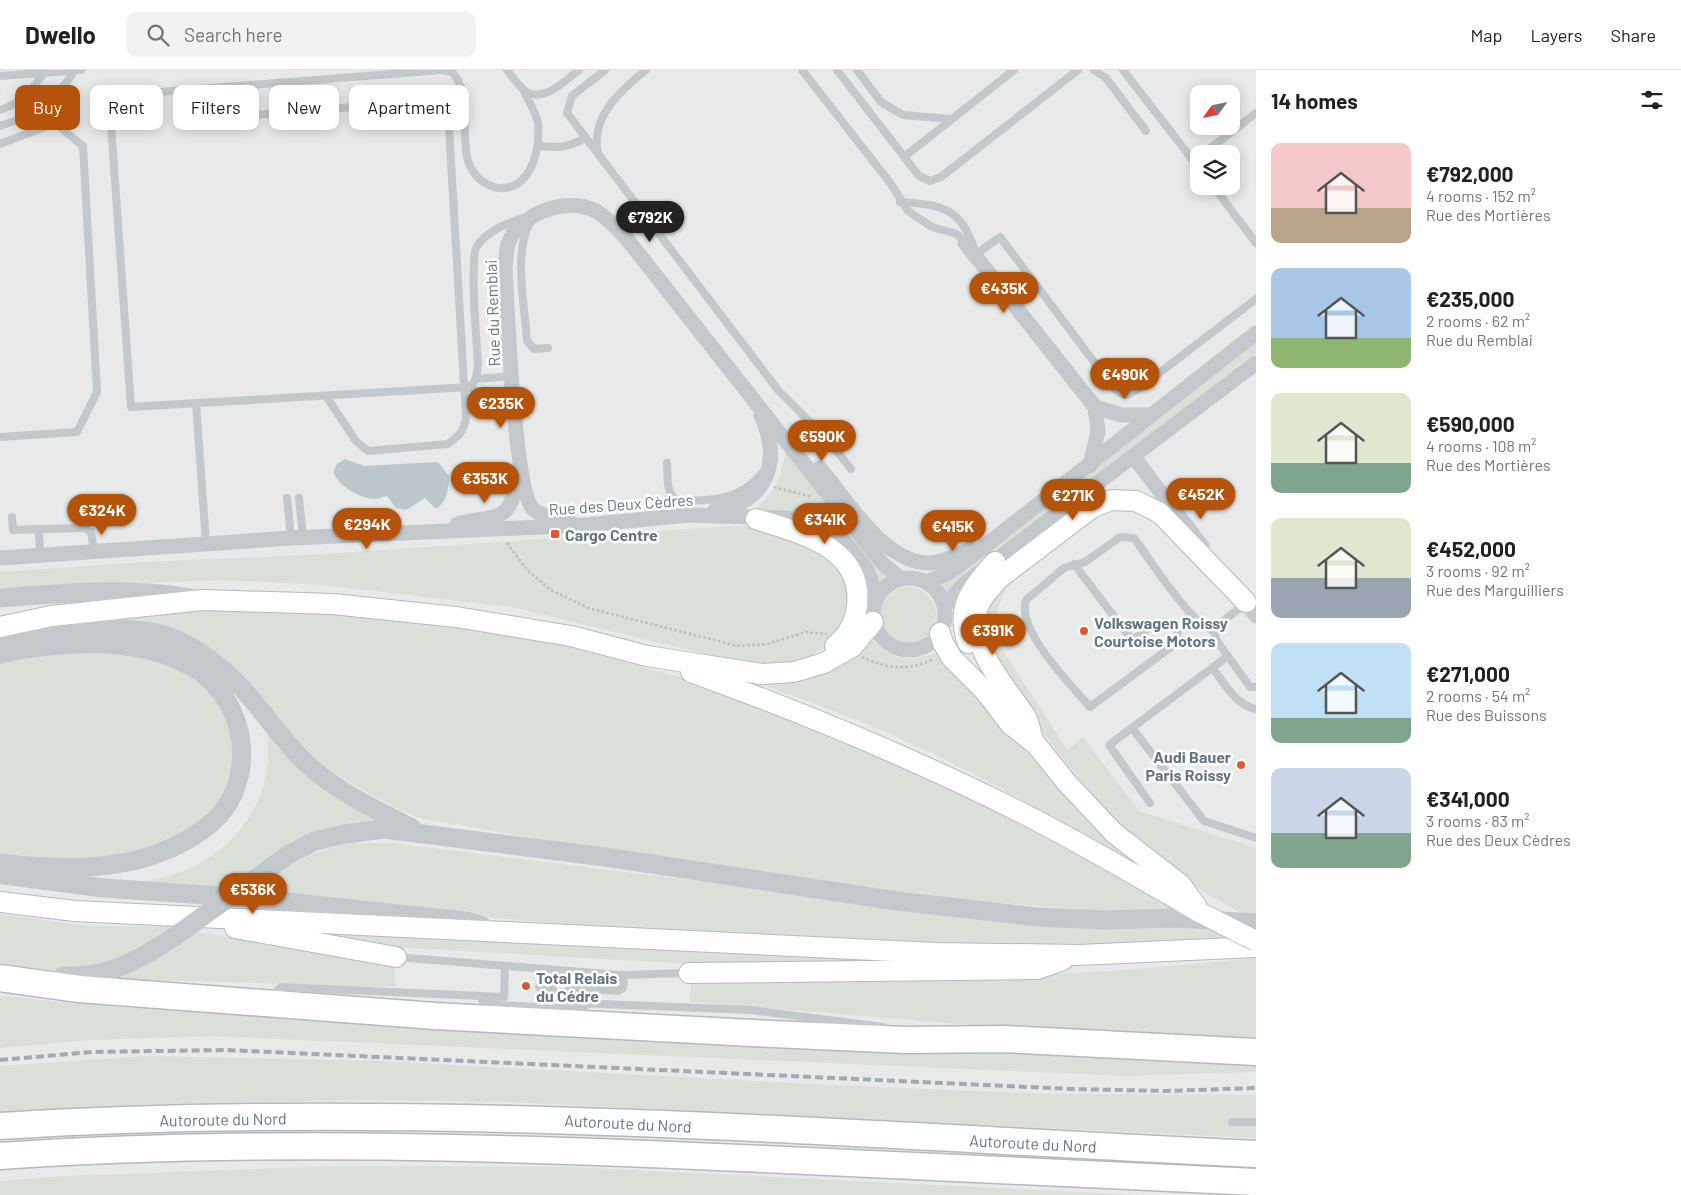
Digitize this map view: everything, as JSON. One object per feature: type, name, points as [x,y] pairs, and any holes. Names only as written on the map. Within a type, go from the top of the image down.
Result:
[{"type":"highway","points":[[0,978],[79,989],[265,1001],[435,1016],[905,1040],[1004,1039],[1256,1052]]},
{"type":"highway","name":"Autoroute du Nord","points":[[0,1126],[211,1117],[554,1119],[1256,1154]]},
{"type":"highway","name":"Autoroute du Nord","points":[[0,1156],[188,1146],[441,1147],[577,1150],[1256,1182]]},
{"type":"main road","points":[[1034,743],[1027,719],[983,652],[977,628],[977,609],[987,592],[998,579],[1092,507],[1112,500],[1136,501],[1160,513],[1251,609]]},
{"type":"main road","points":[[756,518],[814,538],[826,545],[845,563],[853,578],[858,600],[846,645]]},
{"type":"main road","points":[[995,562],[971,591],[963,611],[964,632],[972,656],[1034,743],[1067,783],[1114,832],[1180,884],[1202,912]]},
{"type":"main road","points":[[0,628],[51,616],[204,600],[334,604],[456,617],[571,636],[647,656],[787,707],[926,767],[1024,814],[1256,941]]},
{"type":"main road","points":[[647,656],[761,674],[794,672],[846,645],[873,622]]},
{"type":"main road","points":[[940,633],[948,652],[1010,724],[1034,743]]},
{"type":"main road","points":[[0,902],[76,911],[936,952],[1079,955],[1256,946]]},
{"type":"main road","points":[[228,919],[236,928],[396,957]]},
{"type":"main road","points":[[689,973],[1037,969],[1079,955]]},
{"type":"street","points":[[535,215],[566,206],[580,206],[595,210],[614,225],[882,563],[901,579]]},
{"type":"street","name":"Rue du Remblai","points":[[535,215],[516,230],[508,244],[505,267],[518,451],[525,491],[533,508],[549,516],[586,525]]},
{"type":"street","points":[[966,243],[1096,407],[1098,431],[1090,466]]},
{"type":"street","points":[[926,582],[949,573],[1090,466],[1150,416],[1256,333]]},
{"type":"street","points":[[944,606],[963,585],[1256,362]]},
{"type":"street","points":[[725,364],[741,374],[761,395],[880,540],[899,556],[932,563],[991,541]]},
{"type":"street","points":[[688,515],[730,508],[746,501],[760,486],[770,463],[771,442],[755,402]]},
{"type":"street","points":[[1096,407],[1121,415],[1150,416]]},
{"type":"street","name":"Rue du Remblai","points":[[429,532],[460,523],[498,516],[508,509],[514,499],[518,451]]},
{"type":"street","points":[[1133,456],[1251,609]]},
{"type":"street","name":"Rue des Deux Cèdres","points":[[0,558],[206,543],[586,525],[688,515],[756,518],[802,521],[816,525],[842,538],[867,570],[877,597]]},
{"type":"street","points":[[909,578],[926,582],[941,596],[944,606],[944,624],[940,633],[924,647],[903,650],[884,641],[873,622],[873,609],[877,597],[891,582],[909,578]]},
{"type":"street","points":[[0,598],[48,594],[160,592],[204,600]]},
{"type":"street","points":[[0,641],[36,633],[84,628],[124,628],[164,634],[198,651],[219,666],[249,696],[306,763],[359,800],[422,833]]},
{"type":"street","points":[[0,654],[72,644],[136,647],[192,667],[213,684],[236,715],[242,760],[229,802],[212,820],[186,841],[163,852],[136,860],[99,865],[0,863]]},
{"type":"street","points":[[0,978],[87,977],[122,967],[146,956],[174,937],[288,854],[315,841],[345,834],[384,829],[897,901],[1038,917],[1104,920],[1176,918],[1256,923]]},
{"type":"street","points":[[0,875],[104,888],[248,898],[456,920],[510,933]]},
{"type":"lane","points":[[0,126],[46,106],[65,85],[75,70]]},
{"type":"lane","points":[[0,76],[81,70]]},
{"type":"lane","points":[[507,70],[524,91],[538,121],[538,146],[523,180],[512,187],[498,188],[487,184],[476,176],[469,165],[466,152],[462,89],[452,72],[442,70],[109,96],[131,407],[467,387],[476,380],[512,376]]},
{"type":"lane","points":[[524,91],[538,95],[551,91],[579,70]]},
{"type":"lane","points":[[605,70],[572,96],[567,113],[778,390],[826,439],[851,468]]},
{"type":"lane","points":[[598,155],[596,142],[607,108],[631,82],[646,70]]},
{"type":"lane","points":[[802,70],[891,184],[900,202],[908,211],[932,227],[957,234],[966,243]]},
{"type":"lane","points":[[837,70],[919,176],[930,181],[941,177],[1078,70]]},
{"type":"lane","points":[[856,70],[881,102],[903,115],[951,119]]},
{"type":"lane","points":[[904,157],[1014,70]]},
{"type":"lane","points":[[1094,70],[1106,78],[1146,131]]},
{"type":"lane","points":[[1123,70],[1190,153]]},
{"type":"lane","points":[[0,110],[12,106],[35,86],[44,72]]},
{"type":"lane","points":[[259,115],[437,100],[444,102],[448,110],[467,387],[464,428],[458,437],[448,444],[368,451],[356,441],[326,396]]},
{"type":"lane","points":[[1215,145],[1256,113]]},
{"type":"lane","points":[[0,144],[55,124],[83,146],[97,392],[77,432],[0,437]]},
{"type":"lane","points":[[538,146],[563,148],[585,138]]},
{"type":"lane","points":[[1220,195],[1256,243]]},
{"type":"lane","points":[[900,202],[930,204],[952,211],[972,239],[976,254],[1000,237],[1119,393],[1127,395],[1137,390],[1256,299]]},
{"type":"lane","points":[[476,380],[478,365],[474,255],[477,246],[491,233],[506,224],[535,215]]},
{"type":"lane","points":[[535,215],[524,234],[522,257],[527,341],[534,349],[548,348]]},
{"type":"lane","points":[[467,387],[478,394],[501,397],[514,404]]},
{"type":"lane","points":[[196,403],[206,543]]},
{"type":"lane","points":[[667,463],[669,493],[678,501],[722,500],[738,493],[759,477],[770,463]]},
{"type":"lane","points":[[287,498],[297,538]]},
{"type":"lane","points":[[297,538],[299,498]]},
{"type":"lane","points":[[12,517],[13,530],[85,528],[91,532],[94,552]]},
{"type":"lane","points":[[39,529],[40,555]]},
{"type":"lane","points":[[1190,614],[1178,630],[1177,639],[1171,647],[1090,707],[1040,647],[1030,628],[1024,606],[1026,600],[1033,593],[1064,568],[1085,562],[1120,537],[1134,538],[1190,614],[1210,630],[1216,632]]},
{"type":"lane","points":[[1074,564],[1132,640],[1155,624],[1166,622],[1178,630]]},
{"type":"lane","points":[[1251,609],[1216,626],[1214,638],[1250,687],[1256,687]]},
{"type":"lane","points":[[1150,803],[1109,745],[1228,656]]},
{"type":"lane","points":[[1213,669],[1240,703],[1246,707],[1256,709]]},
{"type":"lane","points":[[1132,728],[1204,821],[1256,838]]},
{"type":"lane","points":[[396,957],[620,975],[689,973]]},
{"type":"lane","points":[[265,1001],[282,987],[475,998],[504,997],[505,966]]},
{"type":"lane","points":[[553,995],[552,986],[554,981],[568,971]]},
{"type":"lane","points":[[553,995],[581,988],[618,991],[623,988],[624,982],[620,975]]},
{"type":"lane","points":[[504,985],[513,985]]},
{"type":"lane","points":[[539,987],[553,995],[576,1003],[751,1010],[892,1028],[905,1040]]},
{"type":"lane","points":[[475,998],[498,1004],[577,1009],[590,1003]]},
{"type":"lane","points":[[1232,1122],[1256,1122]]},
{"type":"path","points":[[508,543],[528,571],[551,590],[588,608],[738,646],[767,644],[806,632],[824,632],[846,645],[858,655],[898,669],[923,664],[948,652]]},
{"type":"shaded area","points":[[0,70],[1256,70],[1256,1195],[0,1195]]},
{"type":"shaded area","points":[[1256,342],[1256,353],[956,585],[949,594],[940,582]]},
{"type":"shaded area","points":[[786,451],[887,576],[878,581],[755,510],[773,490],[782,469]]},
{"type":"shaded area","points":[[345,459],[364,466],[438,462],[449,476],[449,485],[444,501],[438,508],[435,508],[425,498],[406,510],[396,508],[387,496],[376,499],[363,497],[345,487],[333,472],[337,464]]},
{"type":"shaded area","points":[[730,526],[757,527],[808,542],[841,568],[852,601],[840,634],[823,649],[807,657],[789,662],[752,664],[733,662],[511,607],[324,585],[222,580],[0,588],[0,572],[145,562],[325,554]]},
{"type":"shaded area","points":[[1013,578],[1004,594],[996,617],[998,643],[1064,745],[1068,750],[1083,737],[1139,811],[1256,848],[1256,918],[1249,917],[1202,890],[1172,871],[1143,848],[1093,795],[1021,702],[989,645],[985,625],[990,602],[996,592]]},
{"type":"shaded area","points":[[908,587],[919,589],[928,595],[934,604],[936,615],[934,626],[928,635],[919,641],[908,643],[897,641],[888,635],[882,626],[880,615],[882,604],[888,595],[897,589]]},
{"type":"shaded area","points":[[199,611],[273,611],[361,615],[493,631],[565,646],[683,678],[974,793],[1175,909],[1121,913],[933,897],[814,882],[694,861],[556,842],[424,819],[399,810],[337,775],[311,755],[199,643],[49,623],[115,615]]},
{"type":"shaded area","points":[[869,637],[885,651],[900,658],[918,658],[938,652],[1066,796],[1132,859],[1136,866],[969,771],[934,754],[850,717],[749,680]]},
{"type":"shaded area","points":[[72,651],[117,653],[162,659],[190,672],[223,706],[236,755],[221,802],[201,824],[137,855],[78,860],[0,853],[0,662]]},
{"type":"shaded area","points":[[267,731],[391,825],[357,828],[229,888],[114,884],[156,879],[181,872],[202,862],[221,849],[237,834],[250,816],[266,776],[268,754]]},
{"type":"shaded area","points":[[350,843],[392,843],[907,907],[1206,926],[1238,942],[1050,947],[659,933],[281,898],[280,892],[254,890],[299,861],[322,851]]},
{"type":"shaded area","points":[[0,914],[88,926],[175,927],[119,962],[61,971],[0,966]]},
{"type":"shaded area","points":[[265,927],[1032,964],[691,964],[392,947]]},
{"type":"shaded area","points":[[195,932],[394,963],[396,987],[112,979]]},
{"type":"shaded area","points":[[1256,958],[1256,1038],[1114,1035],[690,1002],[691,979],[1052,974],[1116,971]]},
{"type":"shaded area","points":[[0,996],[117,1007],[188,1008],[802,1048],[1256,1060],[1256,1072],[1127,1076],[211,1036],[92,1040],[0,1048]]},
{"type":"shaded area","points":[[146,1056],[380,1061],[829,1085],[1052,1094],[1256,1095],[1256,1138],[508,1102],[360,1100],[156,1104],[0,1114],[0,1066]]},
{"type":"shaded area","points":[[339,1166],[570,1167],[1140,1195],[0,1195],[0,1181],[65,1176]]},
{"type":"railway","points":[[0,1060],[92,1052],[227,1050],[1072,1089],[1166,1091],[1256,1088]]},
{"type":"place","name":"Cargo Centre","points":[[555,534]]},
{"type":"place","name":"Volkswagen Roissy Courtoise Motors","points":[[1084,631]]},
{"type":"place","name":"Audi Bauer Paris Roissy","points":[[1241,765]]},
{"type":"place","name":"Total Relais du Cédre","points":[[526,986]]}]
